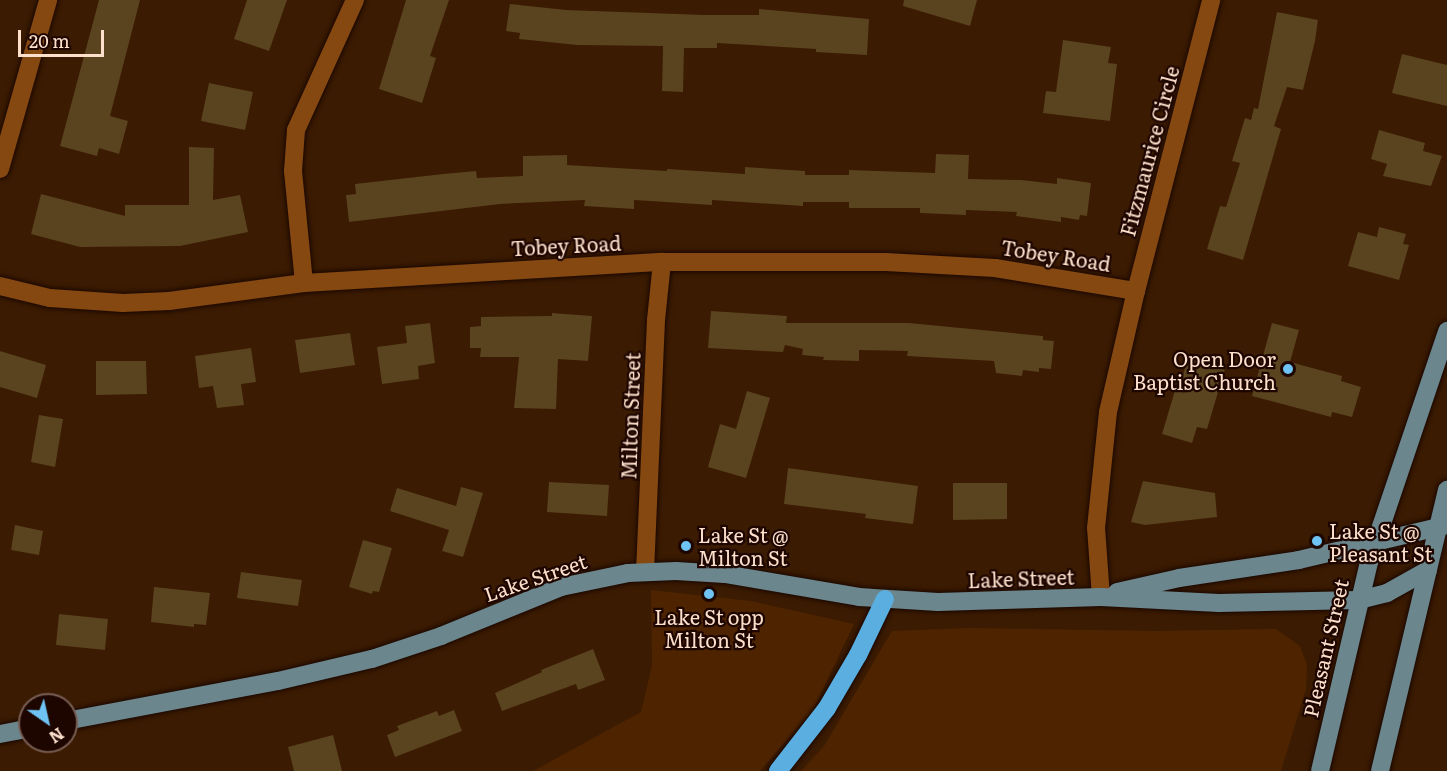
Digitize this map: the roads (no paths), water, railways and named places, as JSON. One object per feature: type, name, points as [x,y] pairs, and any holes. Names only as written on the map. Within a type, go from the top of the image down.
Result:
[{"type":"highway","points":[[778,771],[832,699],[885,599]]},
{"type":"main road","name":"Pleasant Street","points":[[1320,771],[1359,600],[1375,543],[1447,331]]},
{"type":"main road","points":[[1380,771],[1428,570],[1443,526],[1447,490]]},
{"type":"main road","name":"Lake Street","points":[[1101,597],[1179,578],[1299,560],[1443,526]]},
{"type":"main road","name":"Lake Street","points":[[78,719],[287,679],[372,659],[441,636],[568,584],[645,572],[724,574],[885,599],[979,603],[1101,597],[1219,603],[1359,600],[1400,587],[1428,570]]},
{"type":"main road","points":[[0,734],[18,730]]},
{"type":"street","points":[[0,169],[48,0]]},
{"type":"street","points":[[304,283],[293,171],[297,130],[355,0]]},
{"type":"street","name":"Fitzmaurice Circle","points":[[1101,597],[1096,536],[1099,476],[1111,393],[1211,0]]},
{"type":"street","name":"Tobey Road","points":[[0,286],[50,298],[123,303],[169,301],[304,283],[662,262],[886,262],[995,268],[1136,291]]},
{"type":"street","name":"Milton Street","points":[[645,572],[656,320],[662,262]]},
{"type":"place","name":"Open Door Baptist Church","points":[[1288,369]]},
{"type":"place","name":"Lake St @ Pleasant St","points":[[1317,541]]},
{"type":"place","name":"Lake St @ Milton St","points":[[686,546]]},
{"type":"place","name":"Lake St opp Milton St","points":[[709,594]]}]
